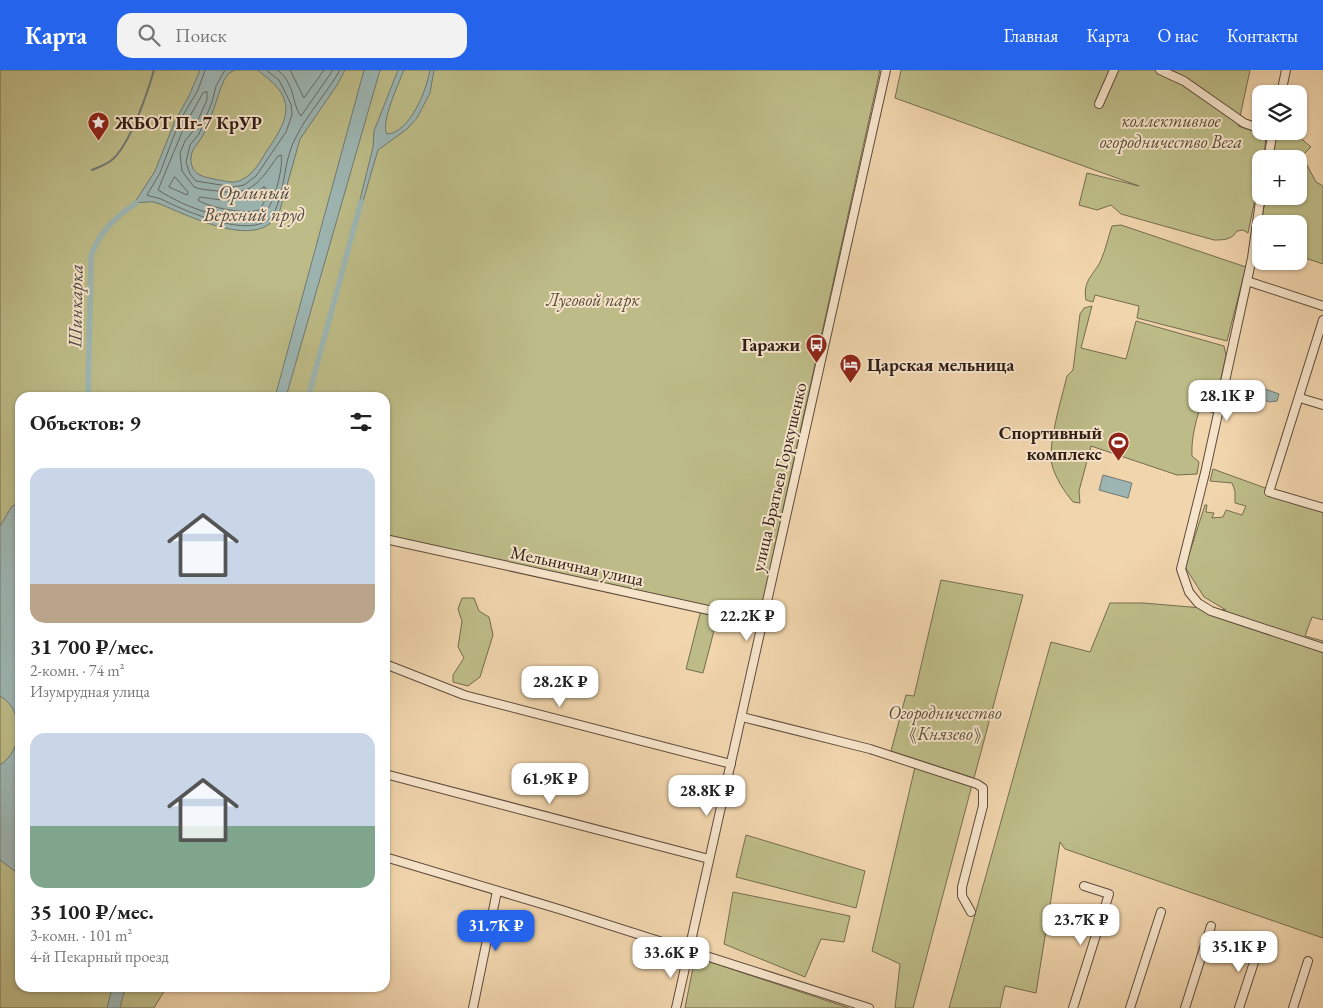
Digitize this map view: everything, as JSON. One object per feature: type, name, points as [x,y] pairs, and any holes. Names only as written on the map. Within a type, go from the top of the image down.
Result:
[{"type":"street","name":"улица Братьев Горкушенко","points":[[676,1008],[886,70]]},
{"type":"street","points":[[1099,104],[1114,70]]},
{"type":"street","points":[[1160,70],[1184,81],[1244,123],[1252,126]]},
{"type":"street","points":[[1283,85],[1286,70]]},
{"type":"street","points":[[1259,205],[1247,281],[1205,473],[1181,569],[1183,578],[1198,603],[1211,611],[1323,648]]},
{"type":"street","points":[[1247,281],[1323,306]]},
{"type":"street","points":[[1323,320],[1269,492],[1323,508]]},
{"type":"street","points":[[1300,398],[1323,405]]},
{"type":"street","name":"Мельничная улица","points":[[390,540],[763,622]]},
{"type":"street","points":[[390,666],[464,694],[731,764]]},
{"type":"street","points":[[742,717],[870,749],[977,784],[983,788],[983,806],[962,887],[962,896],[971,912]]},
{"type":"street","points":[[390,775],[710,859]]},
{"type":"street","points":[[390,859],[869,1008]]},
{"type":"street","points":[[1073,1008],[1109,894],[1084,886]]},
{"type":"street","points":[[473,1008],[497,891]]},
{"type":"street","points":[[1130,1008],[1161,912]]},
{"type":"street","points":[[1185,1008],[1211,926]]},
{"type":"street","points":[[1239,1008],[1260,944]]},
{"type":"street","points":[[1293,1008],[1308,961]]},
{"type":"green space","name":"Луговой парк","points":[[0,70],[880,70],[776,541],[761,618],[390,537],[390,392],[15,392],[15,992],[164,992],[154,1008],[0,1008]]},
{"type":"green space","name":"коллективное огородничество Вега","points":[[901,70],[1250,70],[1238,126],[1252,130],[1252,140],[1266,140],[1265,150],[1252,150],[1252,205],[1254,205],[1248,233],[1243,230],[1237,231],[1230,238],[1214,240],[1121,214],[1111,205],[1097,210],[1079,205],[1087,173],[1139,186],[895,98]]},
{"type":"green space","points":[[1275,140],[1303,140],[1311,147],[1307,151],[1273,150]]},
{"type":"green space","points":[[1307,165],[1316,182],[1323,186],[1323,264],[1307,259],[1307,215],[1263,215],[1264,205],[1307,205]]},
{"type":"green space","points":[[1121,225],[1246,267],[1227,341],[1137,318],[1139,306],[1095,295],[1093,302],[1086,300],[1087,282],[1101,260],[1112,226]]},
{"type":"green space","points":[[1092,306],[1081,348],[1126,359],[1136,321],[1224,346],[1226,355],[1214,413],[1200,409],[1195,426],[1192,456],[1199,462],[1197,474],[1177,475],[1091,446],[1079,491],[1080,503],[1073,502],[1066,494],[1052,465],[1053,434],[1067,376],[1073,370],[1080,314],[1084,308]]},
{"type":"green space","points":[[1213,469],[1323,509],[1323,620],[1312,617],[1305,636],[1323,641],[1323,938],[1065,849],[1060,842],[1036,993],[1005,986],[1000,1008],[949,1008],[1051,642],[1090,652],[1110,603],[1143,603],[1226,610],[1204,597],[1185,567],[1205,505],[1207,505],[1206,512],[1214,513],[1212,518],[1223,517],[1226,510],[1242,515],[1246,506],[1235,503],[1235,491],[1232,483],[1210,481]]},
{"type":"green space","name":"Огородничество 《Князево》","points":[[941,580],[1023,595],[974,778],[891,751],[906,695],[914,696]]},
{"type":"green space","points":[[462,598],[474,598],[479,611],[489,617],[493,635],[480,677],[468,686],[453,682],[453,675],[464,658],[458,647],[462,621],[458,609]]},
{"type":"green space","points":[[701,610],[718,615],[703,673],[686,669]]},
{"type":"green space","name":"Огородничество 《Князево》","points":[[915,767],[972,785],[913,1008],[895,1008],[900,964],[872,951]]},
{"type":"green space","points":[[746,835],[865,871],[856,908],[736,877]]},
{"type":"green space","points":[[733,892],[850,916],[844,942],[821,939],[805,977],[724,944]]},
{"type":"green space","points":[[695,957],[849,1008],[685,1008]]},
{"type":"water","name":"Орлиный Верхний пруд","points":[[200,70],[235,70],[229,73],[224,80],[202,137],[193,151],[191,163],[195,172],[199,174],[208,178],[233,182],[245,178],[256,168],[281,128],[285,118],[286,108],[279,90],[257,70],[345,70],[300,139],[280,210],[270,223],[257,229],[223,228],[157,203],[135,202],[155,171],[175,121],[189,96]]},
{"type":"water","points":[[364,70],[380,70],[287,392],[276,392]]},
{"type":"water","points":[[398,70],[404,70],[388,113],[386,121],[387,134],[395,132],[410,118],[421,98],[430,70],[434,70],[430,93],[417,118],[407,129],[378,150],[361,208],[358,208],[373,147],[374,131]]},
{"type":"water","points":[[1265,389],[1279,394],[1277,401],[1269,402],[1262,399],[1261,395]]},
{"type":"water","points":[[1103,475],[1132,483],[1128,498],[1099,490]]},
{"type":"water","points":[[15,505],[15,714],[8,702],[0,696],[0,526],[12,506]]},
{"type":"water","points":[[15,746],[15,871],[0,860],[0,765],[8,759]]},
{"type":"water","points":[[111,992],[124,992],[120,1008],[107,1008]]},
{"type":"waterway","points":[[92,170],[113,159],[120,151],[132,130],[143,104],[154,70]]},
{"type":"waterway","points":[[310,392],[361,202]]},
{"type":"waterway","name":"Шинкарка","points":[[88,392],[91,257],[103,233],[136,203]]},
{"type":"place","name":"ЖБОТ Пг-7 КрУР","points":[[99,142]]},
{"type":"place","name":"Гаражи","points":[[816,364]]},
{"type":"place","name":"Царская мельница","points":[[851,384]]},
{"type":"place","name":"Спортивный комплекс","points":[[1118,462]]}]
